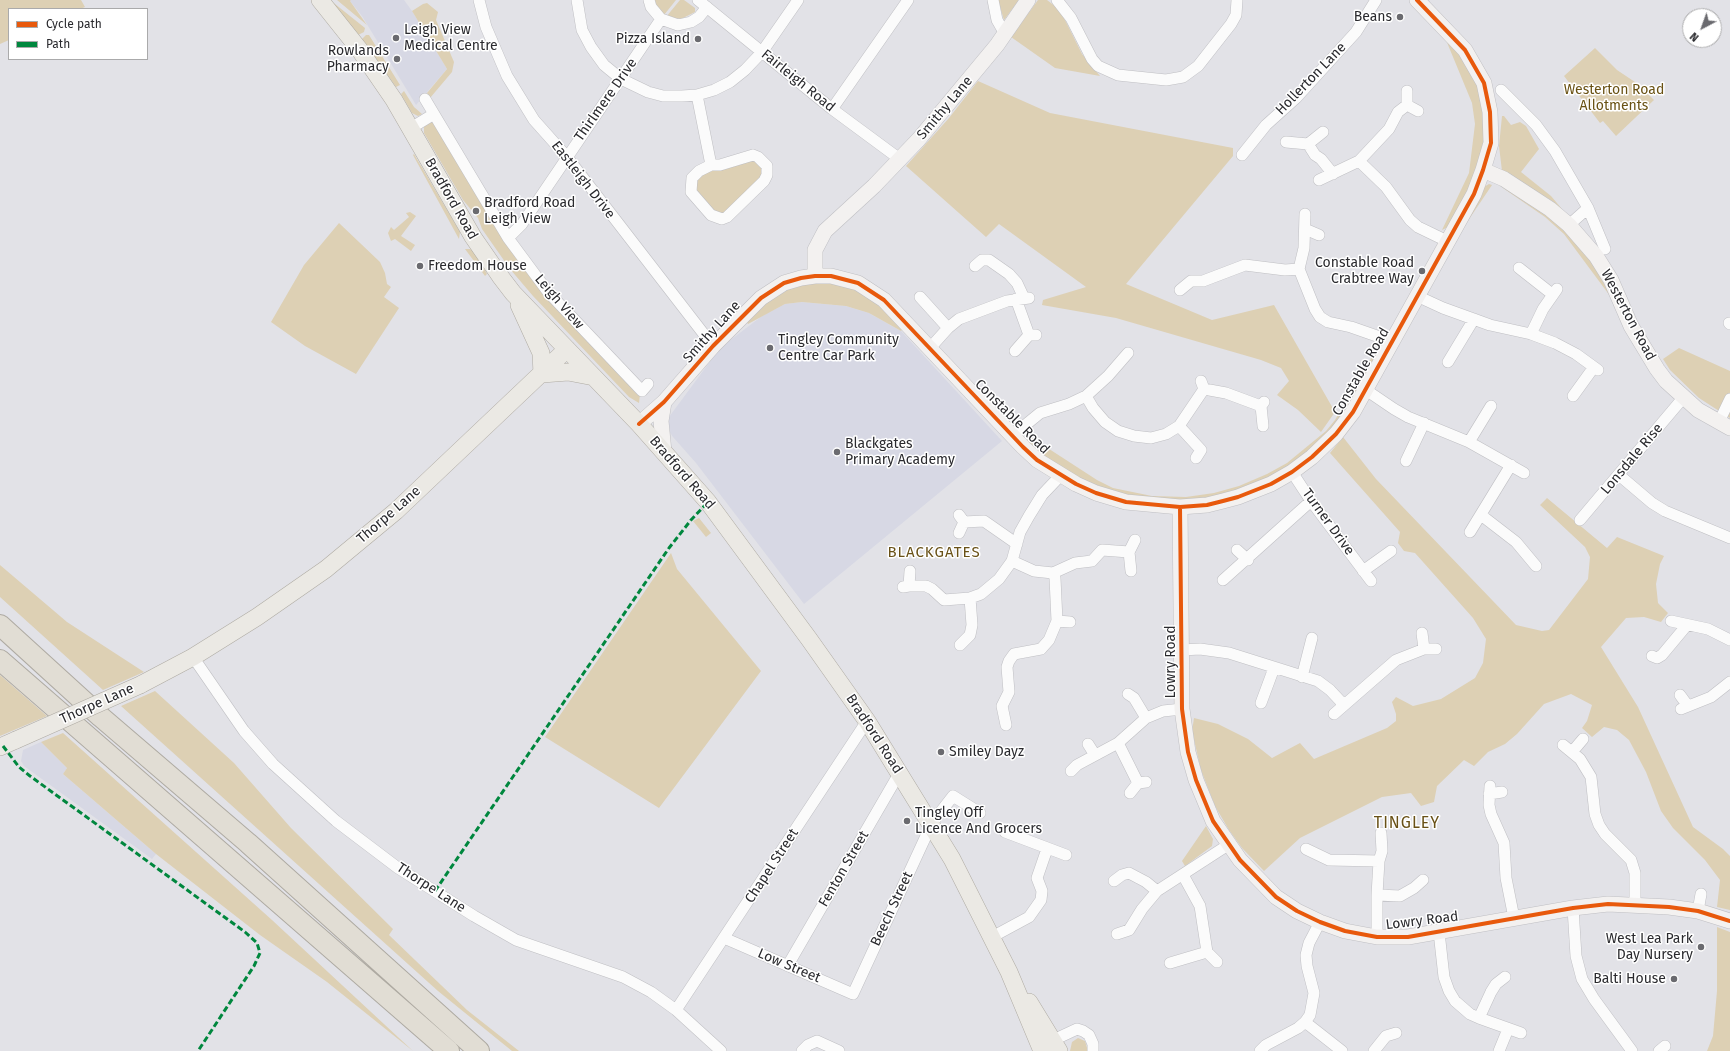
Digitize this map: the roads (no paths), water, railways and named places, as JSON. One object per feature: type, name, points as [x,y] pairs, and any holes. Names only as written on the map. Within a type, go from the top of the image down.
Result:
[{"type":"highway","points":[[0,626],[101,717],[248,843],[479,1051]]},
{"type":"highway","points":[[0,660],[449,1051]]},
{"type":"main road","name":"Bradford Road","points":[[320,0],[364,56],[411,128],[473,237],[513,293],[639,424],[708,502],[867,720],[932,823],[1049,1047]]},
{"type":"main road","points":[[513,293],[541,353],[542,374],[568,372],[594,377]]},
{"type":"main road","name":"Thorpe Lane","points":[[0,747],[140,686],[192,657],[258,617],[326,569],[396,511],[567,349]]},
{"type":"street","name":"Eastleigh Drive","points":[[479,0],[486,27],[507,76],[534,120],[566,157],[714,346]]},
{"type":"street","points":[[577,0],[582,30],[591,47],[604,65],[620,79],[648,92],[663,96],[697,95],[730,82],[745,70],[762,52],[798,0]]},
{"type":"street","points":[[649,0],[651,7],[661,20],[678,25],[691,22],[699,17],[707,7]]},
{"type":"street","name":"Fairleigh Road","points":[[698,0],[832,109],[901,160]]},
{"type":"street","points":[[832,109],[908,0]]},
{"type":"street","points":[[993,0],[997,20],[1004,34]]},
{"type":"street","name":"Smithy Lane","points":[[639,424],[664,402],[749,308],[772,290],[800,278],[815,276],[815,250],[825,231],[901,160],[968,81],[1028,0]]},
{"type":"street","points":[[1057,0],[1071,18],[1092,59],[1098,66],[1118,75],[1166,80],[1183,77],[1198,66],[1231,24],[1236,15],[1238,0]]},
{"type":"street","name":"Hollerton Lane","points":[[1242,155],[1266,125],[1305,89],[1356,32],[1376,0]]},
{"type":"street","points":[[1417,0],[1465,50],[1484,83],[1490,112],[1491,143],[1483,170]]},
{"type":"street","name":"Thirlmere Drive","points":[[508,238],[522,224],[566,157],[661,20]]},
{"type":"street","name":"Westerton Road","points":[[1501,90],[1536,125],[1555,150],[1588,208],[1605,249]]},
{"type":"street","points":[[1407,91],[1407,105]]},
{"type":"street","points":[[697,95],[711,165]]},
{"type":"street","name":"Leigh View","points":[[425,99],[508,238],[548,292],[588,336],[642,391],[648,384]]},
{"type":"street","points":[[1407,105],[1418,111]]},
{"type":"street","points":[[1320,180],[1359,161],[1389,129],[1398,112],[1407,105]]},
{"type":"street","points":[[411,128],[434,114]]},
{"type":"street","points":[[1286,142],[1308,144],[1323,132]]},
{"type":"street","points":[[1308,144],[1315,155],[1333,174]]},
{"type":"street","points":[[753,155],[764,161],[768,171],[764,181],[732,213],[722,219],[711,215],[691,192],[690,186],[692,178],[699,170],[711,165],[720,165],[753,155]]},
{"type":"street","points":[[1359,161],[1386,187],[1410,220],[1418,227],[1447,241]]},
{"type":"street","name":"Westerton Road","points":[[1483,170],[1504,179],[1550,209],[1569,225],[1596,256],[1611,280],[1631,326],[1656,370],[1683,398],[1698,410],[1724,425]]},
{"type":"street","name":"Constable Road","points":[[815,276],[844,279],[858,283],[872,290],[884,300],[1012,436],[1037,460],[1060,476],[1112,498],[1143,505],[1180,507],[1207,505],[1238,497],[1271,484],[1292,472],[1312,456],[1342,426],[1366,390],[1391,341],[1474,194],[1483,170]]},
{"type":"street","points":[[1569,225],[1588,208]]},
{"type":"street","points":[[1305,214],[1306,229],[1303,238],[1304,248],[1299,269],[1314,309],[1320,317],[1328,322],[1351,327],[1391,341]]},
{"type":"street","points":[[1306,229],[1320,235]]},
{"type":"street","points":[[975,266],[982,260],[989,260],[1010,274],[1017,283],[1023,298],[1033,335],[1014,351]]},
{"type":"street","points":[[1180,290],[1192,276],[1203,281],[1245,265],[1285,270],[1299,269]]},
{"type":"street","points":[[1519,268],[1554,292],[1540,314],[1531,334]]},
{"type":"street","points":[[1417,296],[1490,325],[1531,334],[1576,354],[1596,368],[1573,396]]},
{"type":"street","points":[[920,297],[948,328]]},
{"type":"street","points":[[930,348],[948,328],[973,313],[984,311],[1007,301],[1023,298]]},
{"type":"street","points":[[1448,362],[1474,319]]},
{"type":"street","points":[[1012,436],[1040,412],[1070,404],[1086,396],[1108,376],[1128,353]]},
{"type":"street","points":[[1086,396],[1093,408],[1105,422],[1123,433],[1134,436],[1151,438],[1166,434],[1179,426],[1203,385],[1263,404],[1263,426]]},
{"type":"street","points":[[1366,390],[1394,409],[1469,442],[1524,472]]},
{"type":"street","name":"Lonsdale Rise","points":[[1580,520],[1683,398]]},
{"type":"street","points":[[1724,425],[1730,399]]},
{"type":"street","points":[[664,402],[661,421],[664,452]]},
{"type":"street","points":[[1469,442],[1490,406]]},
{"type":"street","points":[[1406,461],[1424,423]]},
{"type":"street","points":[[1179,426],[1201,450],[1196,458]]},
{"type":"street","points":[[1470,532],[1482,515],[1492,494],[1511,465]]},
{"type":"street","name":"Turner Drive","points":[[1292,472],[1311,501],[1371,581]]},
{"type":"street","points":[[1619,475],[1652,503],[1665,511],[1730,538]]},
{"type":"street","points":[[910,571],[906,586],[926,586],[932,589],[944,600],[970,598],[981,594],[990,587],[1012,561],[1020,532],[1029,516],[1042,495],[1060,476]]},
{"type":"street","points":[[1223,580],[1248,560],[1311,501]]},
{"type":"street","name":"Lowry Road","points":[[1180,507],[1182,709],[1188,752],[1196,780],[1207,809],[1228,845],[1276,897],[1297,912],[1320,922],[1345,931],[1378,937],[1408,937],[1573,908],[1635,904],[1698,911],[1730,921]]},
{"type":"street","points":[[1482,515],[1516,542],[1536,566]]},
{"type":"street","points":[[960,533],[961,519],[984,521],[1017,544]]},
{"type":"street","points":[[1132,571],[1130,552],[1135,540]]},
{"type":"street","points":[[1012,561],[1034,571],[1053,573],[1075,563],[1092,561],[1102,550],[1130,552]]},
{"type":"street","points":[[1237,550],[1248,560]]},
{"type":"street","points":[[1363,570],[1391,551]]},
{"type":"street","points":[[1006,725],[1002,706],[1008,692],[1007,667],[1009,661],[1014,654],[1041,649],[1049,640],[1058,621],[1055,578],[1053,573]]},
{"type":"street","points":[[960,645],[970,635],[972,625],[970,598]]},
{"type":"street","points":[[1058,621],[1070,622]]},
{"type":"street","points":[[1671,621],[1708,629],[1730,640]]},
{"type":"street","points":[[1652,656],[1657,658],[1662,655],[1687,625]]},
{"type":"street","points":[[1422,633],[1424,649]]},
{"type":"street","points":[[1302,677],[1312,638]]},
{"type":"street","points":[[1182,650],[1200,649],[1229,652],[1274,668],[1318,681],[1330,690],[1344,705]]},
{"type":"street","points":[[1334,714],[1396,660],[1424,649],[1436,649]]},
{"type":"street","name":"Thorpe Lane","points":[[192,657],[244,731],[274,764],[336,821],[398,868],[474,916],[516,940],[623,977],[651,992],[676,1010],[720,1051]]},
{"type":"street","points":[[1261,703],[1274,668]]},
{"type":"street","points":[[1680,695],[1685,708],[1711,697],[1730,682]]},
{"type":"street","points":[[1128,694],[1134,698],[1146,718]]},
{"type":"street","points":[[1071,771],[1077,765],[1118,743],[1146,718],[1163,711],[1182,709]]},
{"type":"street","name":"Chapel Street","points":[[676,1010],[867,720]]},
{"type":"street","points":[[1583,739],[1567,749],[1580,759],[1591,777],[1599,825],[1605,834],[1631,860],[1635,873],[1635,904]]},
{"type":"street","points":[[1118,743],[1142,783],[1130,793]]},
{"type":"street","points":[[1088,744],[1095,755]]},
{"type":"street","name":"Fenton Street","points":[[788,965],[900,772]]},
{"type":"street","points":[[1502,792],[1490,790],[1491,814],[1504,843],[1506,878],[1514,918]]},
{"type":"street","name":"Beech Street","points":[[853,994],[932,823],[953,796],[980,813]]},
{"type":"street","points":[[1005,832],[1066,855]]},
{"type":"street","points":[[1378,937],[1377,895],[1379,861],[1382,851],[1381,834]]},
{"type":"street","points":[[1117,934],[1128,930],[1142,909],[1157,891],[1228,845]]},
{"type":"street","points":[[992,937],[1029,917],[1041,900],[1042,892],[1037,878],[1047,849]]},
{"type":"street","points":[[1306,849],[1329,860],[1379,861]]},
{"type":"street","points":[[1114,881],[1122,875],[1129,874],[1146,882],[1157,891]]},
{"type":"street","points":[[1183,875],[1200,906],[1207,952],[1218,962]]},
{"type":"street","points":[[1377,895],[1400,896],[1414,888],[1423,880]]},
{"type":"street","points":[[1698,911],[1701,894]]},
{"type":"street","points":[[1573,908],[1576,956],[1582,979],[1632,1051]]},
{"type":"street","points":[[1260,1051],[1266,1045],[1290,1034],[1305,1022],[1313,1004],[1314,993],[1307,966],[1306,955],[1309,943],[1320,922]]},
{"type":"street","points":[[1440,932],[1444,977],[1449,991],[1455,1001],[1462,1008],[1479,1018],[1521,1033]]},
{"type":"street","name":"Low Street","points":[[724,938],[853,994]]},
{"type":"street","points":[[1170,963],[1207,952]]},
{"type":"street","points":[[1479,1018],[1491,992],[1496,984],[1504,977]]},
{"type":"street","points":[[1305,1022],[1342,1051]]},
{"type":"street","name":"Bradford Road","points":[[1049,1047],[1077,1029],[1083,1031],[1091,1040],[1093,1051]]},
{"type":"street","points":[[1499,1051],[1508,1029]]},
{"type":"street","points":[[1374,1051],[1386,1036],[1396,1032]]},
{"type":"street","points":[[802,1051],[815,1036],[817,1041],[839,1051]]},
{"type":"place","name":"Beans","points":[[1400,17]]},
{"type":"place","name":"Leigh View Medical Centre","points":[[396,38]]},
{"type":"place","name":"Pizza Island","points":[[698,39]]},
{"type":"place","name":"Rowlands Pharmacy","points":[[397,59]]},
{"type":"place","name":"Bradford Road Leigh View","points":[[476,211]]},
{"type":"place","name":"Freedom House","points":[[420,266]]},
{"type":"place","name":"Constable Road Crabtree Way","points":[[1422,271]]},
{"type":"place","name":"Tingley Community Centre Car Park","points":[[770,348]]},
{"type":"place","name":"Blackgates Primary Academy","points":[[837,452]]},
{"type":"place","name":"Smiley Dayz","points":[[941,752]]},
{"type":"place","name":"Tingley Off Licence And Grocers","points":[[907,821]]},
{"type":"place","name":"West Lea Park Day Nursery","points":[[1701,947]]},
{"type":"place","name":"Balti House","points":[[1674,979]]},
{"type":"district","name":"BLACKGATES","points":[[934,553]]},
{"type":"district","name":"TINGLEY","points":[[1407,824]]},
{"type":"park label","name":"Westerton Road Allotments","points":[[1614,98]]}]
